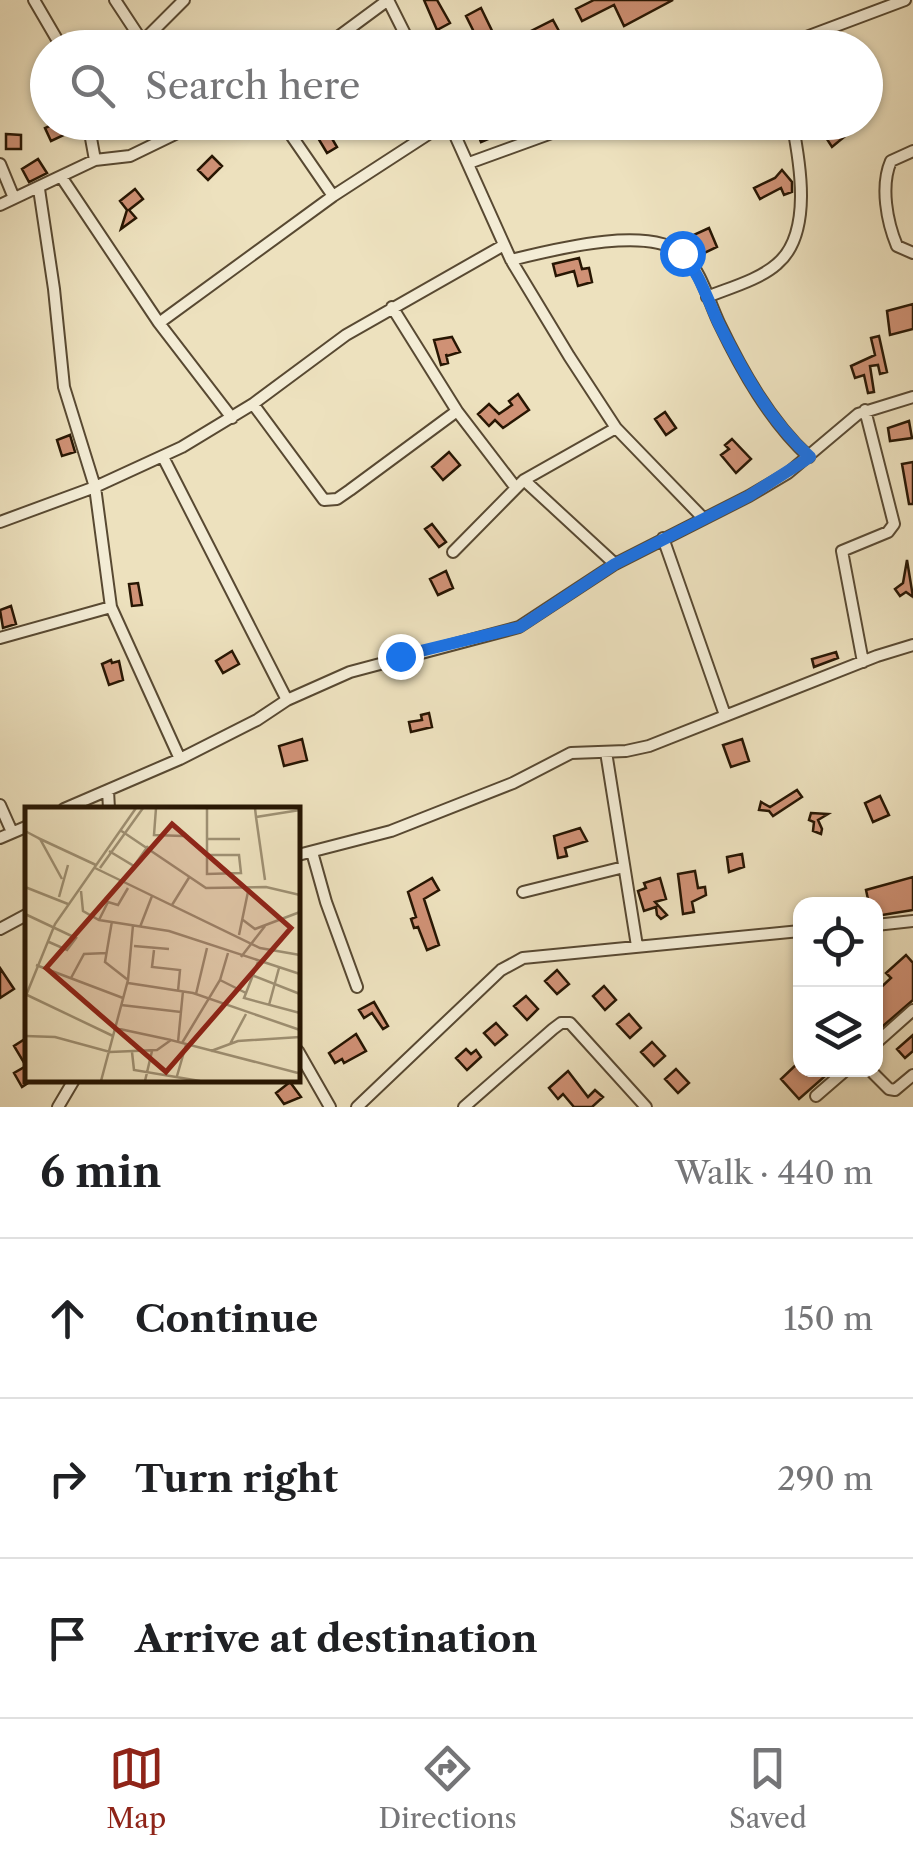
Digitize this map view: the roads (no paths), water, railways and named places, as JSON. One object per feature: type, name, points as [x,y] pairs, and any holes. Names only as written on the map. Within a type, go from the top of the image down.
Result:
[{"type":"street","points":[[34,0],[52,30]]},
{"type":"street","points":[[115,0],[131,30]]},
{"type":"street","points":[[153,30],[184,0]]},
{"type":"street","points":[[347,30],[388,0],[403,30]]},
{"type":"street","points":[[825,30],[905,0]]},
{"type":"street","points":[[91,140],[95,160]]},
{"type":"street","points":[[0,205],[95,160],[130,156],[163,140]]},
{"type":"street","points":[[294,140],[333,196]]},
{"type":"street","points":[[159,323],[333,196],[420,140]]},
{"type":"street","points":[[457,140],[511,260],[616,428],[702,518]]},
{"type":"street","points":[[469,163],[532,140]]},
{"type":"street","points":[[706,297],[774,267],[787,251],[802,206],[794,140]]},
{"type":"street","points":[[913,151],[891,162],[886,179],[891,232],[897,246],[913,253]]},
{"type":"street","points":[[0,164],[14,198]]},
{"type":"street","points":[[62,178],[159,323],[232,418]]},
{"type":"street","points":[[39,189],[64,387],[95,487],[111,607],[180,759]]},
{"type":"street","points":[[511,260],[603,242],[662,244],[682,253],[694,267],[747,376],[764,403],[810,457]]},
{"type":"street","points":[[0,522],[95,487],[163,456],[232,418],[346,335],[504,245]]},
{"type":"street","points":[[392,307],[457,411],[520,484],[615,564]]},
{"type":"street","points":[[71,807],[180,759],[257,720],[287,700],[366,666],[520,627],[615,564],[749,496],[810,457],[865,410],[913,397]]},
{"type":"street","points":[[253,404],[324,500],[350,490],[457,411]]},
{"type":"street","points":[[862,662],[842,551],[888,532],[894,524],[865,410]]},
{"type":"street","points":[[453,552],[520,484],[616,428]]},
{"type":"street","points":[[163,456],[287,700]]},
{"type":"street","points":[[663,538],[725,715]]},
{"type":"street","points":[[0,638],[111,607]]},
{"type":"street","points":[[300,855],[391,830],[513,783],[571,753],[649,746],[913,645]]},
{"type":"street","points":[[606,752],[637,946]]},
{"type":"street","points":[[108,790],[109,807]]},
{"type":"street","points":[[0,805],[12,832]]},
{"type":"street","points":[[0,838],[25,827]]},
{"type":"street","points":[[312,852],[358,987]]},
{"type":"street","points":[[523,892],[624,867]]},
{"type":"street","points":[[0,930],[25,916]]},
{"type":"street","points":[[883,923],[913,921]]},
{"type":"street","points":[[357,1107],[512,963],[537,956],[793,932]]},
{"type":"street","points":[[883,1037],[913,1010]]},
{"type":"street","points":[[464,1107],[561,1023],[576,1028],[642,1106]]},
{"type":"street","points":[[300,1054],[330,1107]]},
{"type":"street","points":[[877,1077],[895,1090],[913,1075]]},
{"type":"street","points":[[816,1096],[838,1077]]},
{"type":"street","points":[[58,1107],[73,1082]]}]
